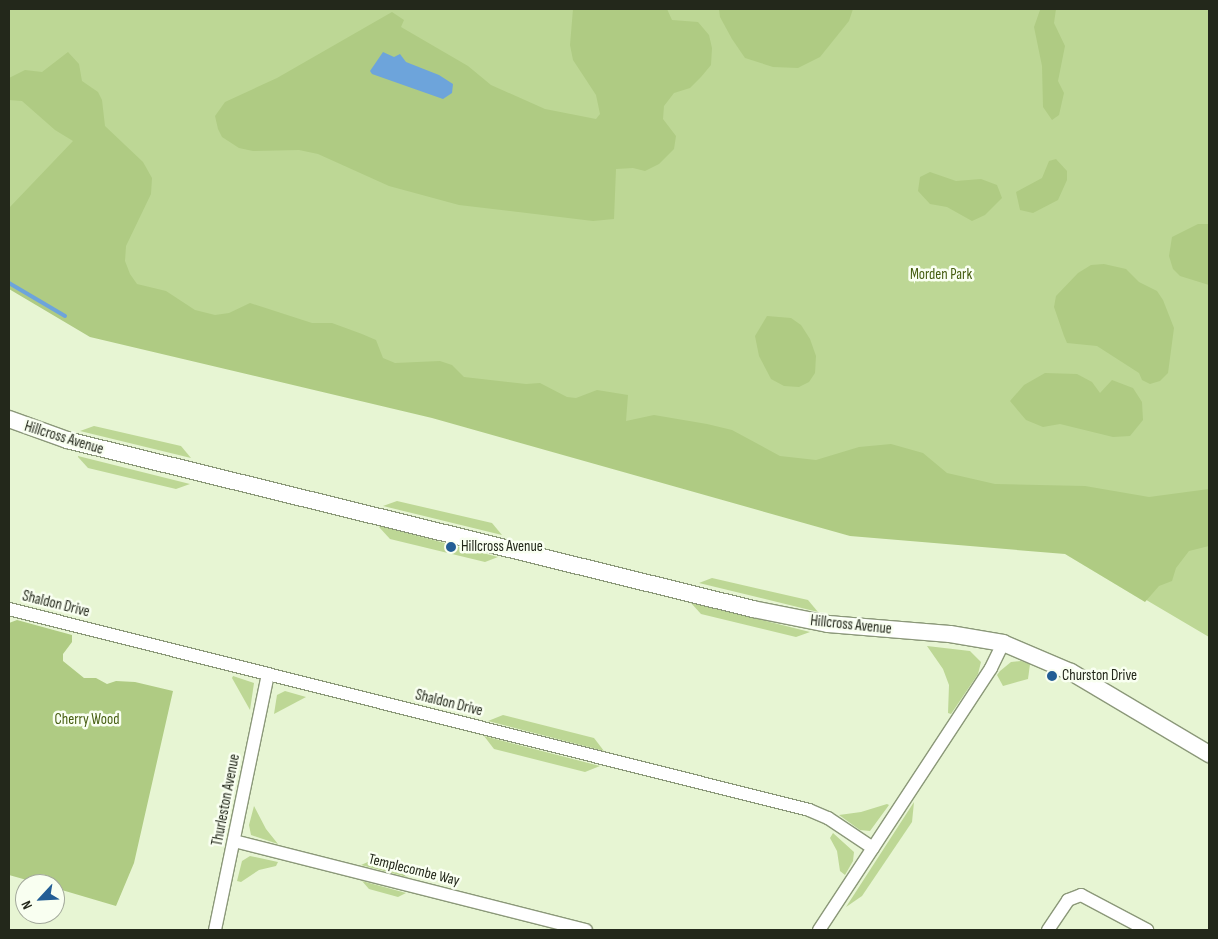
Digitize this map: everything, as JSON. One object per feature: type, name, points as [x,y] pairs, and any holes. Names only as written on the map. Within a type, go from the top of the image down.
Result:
[{"type":"street","name":"Hillcross Avenue","points":[[9,420],[44,434],[95,448],[763,611],[828,624],[950,634],[1003,643],[1071,672],[1209,754]]},
{"type":"street","name":"Shaldon Drive","points":[[9,609],[810,810],[828,818],[873,848]]},
{"type":"street","points":[[819,930],[991,668],[1003,643]]},
{"type":"street","name":"Thurleston Avenue","points":[[215,930],[268,675]]},
{"type":"street","name":"Templecombe Way","points":[[234,841],[586,930]]},
{"type":"street","points":[[1048,930],[1068,900],[1081,895],[1148,930]]},
{"type":"green space","name":"Morden Park","points":[[9,9],[1209,9],[1209,637],[1065,552],[179,318],[9,243]]},
{"type":"green space","points":[[573,9],[667,9],[672,20],[698,22],[709,35],[712,48],[711,65],[690,88],[674,93],[664,106],[663,119],[676,136],[674,149],[659,164],[645,171],[633,168],[616,169],[614,219],[593,221],[459,205],[389,186],[318,154],[299,150],[253,151],[239,148],[222,137],[218,129],[215,116],[225,102],[277,78],[392,12],[404,20],[401,27],[468,66],[491,85],[545,109],[596,119],[600,114],[596,95],[573,60],[570,45]]},
{"type":"green space","points":[[719,9],[853,9],[849,21],[820,57],[798,68],[773,67],[745,58],[720,17]]},
{"type":"green space","points":[[1056,9],[1054,23],[1065,46],[1058,81],[1064,93],[1059,115],[1052,120],[1043,107],[1042,66],[1034,27],[1040,10]]},
{"type":"green space","points":[[68,52],[79,64],[82,81],[98,92],[102,100],[105,126],[143,162],[152,178],[151,194],[126,246],[125,261],[130,274],[137,284],[166,291],[195,310],[215,315],[229,313],[250,303],[312,323],[332,323],[362,334],[376,340],[383,358],[395,363],[440,361],[452,365],[464,377],[526,384],[540,383],[567,397],[576,398],[597,390],[628,395],[626,421],[654,415],[707,424],[732,430],[780,456],[816,460],[859,447],[891,444],[923,453],[947,473],[995,484],[1085,486],[1149,497],[1209,489],[1209,546],[1189,551],[1176,568],[1172,581],[1159,586],[1145,602],[1065,554],[850,536],[432,418],[90,337],[9,289],[9,208],[73,141],[55,130],[22,101],[9,100],[9,78],[25,70],[42,72]]},
{"type":"green space","points":[[1056,159],[1067,171],[1067,180],[1058,200],[1033,213],[1020,210],[1016,192],[1042,178],[1049,161]]},
{"type":"green space","points":[[930,172],[956,181],[981,179],[997,185],[1002,198],[985,215],[972,221],[947,207],[930,204],[918,191],[920,177]]},
{"type":"green space","points":[[1198,224],[1209,224],[1209,285],[1180,276],[1173,269],[1169,256],[1172,237]]},
{"type":"green space","points":[[1104,264],[1126,269],[1139,282],[1157,291],[1163,300],[1174,328],[1168,373],[1160,381],[1150,384],[1142,380],[1139,373],[1097,346],[1067,343],[1054,307],[1056,296],[1078,273],[1091,265]]},
{"type":"green space","points":[[767,316],[791,318],[801,325],[810,339],[816,356],[815,373],[809,382],[799,387],[784,386],[771,379],[759,356],[755,336]]},
{"type":"green space","points":[[1045,373],[1077,374],[1092,382],[1100,393],[1112,380],[1133,388],[1142,402],[1143,420],[1130,436],[1113,437],[1060,424],[1043,427],[1026,420],[1010,401],[1024,385]]},
{"type":"green space","points":[[94,426],[181,446],[191,458],[80,431]]},
{"type":"green space","points":[[78,457],[190,484],[176,489],[88,468]]},
{"type":"green space","points":[[397,501],[492,523],[502,535],[383,506]]},
{"type":"green space","points":[[379,527],[498,557],[485,562],[390,539]]},
{"type":"green space","points":[[712,578],[808,600],[818,612],[699,583]]},
{"type":"green space","points":[[691,603],[810,632],[796,637],[701,614]]},
{"type":"green space","name":"Cherry Wood","points":[[17,620],[72,635],[72,642],[63,654],[63,661],[84,678],[96,678],[107,684],[116,681],[135,682],[173,691],[134,863],[116,906],[65,891],[65,874],[15,874],[15,877],[9,875],[9,623]]},
{"type":"green space","points":[[927,646],[970,651],[981,662],[978,674],[951,714],[948,713],[949,685],[943,669]]},
{"type":"green space","points":[[1021,661],[1030,664],[1028,679],[1003,686],[997,675],[1011,662]]},
{"type":"green space","points":[[233,676],[254,683],[250,710],[232,678]]},
{"type":"green space","points":[[285,691],[306,697],[274,714],[277,695]]},
{"type":"green space","points":[[503,715],[594,738],[604,751],[488,721]]},
{"type":"green space","points":[[484,736],[600,766],[585,772],[494,749]]},
{"type":"green space","points":[[914,802],[912,822],[862,896],[846,907]]},
{"type":"green space","points":[[889,805],[870,831],[860,830],[839,815],[861,812]]},
{"type":"green space","points":[[254,806],[266,829],[278,844],[251,835],[249,825]]},
{"type":"green space","points":[[833,833],[854,852],[853,861],[845,875],[840,871],[837,851],[830,838]]},
{"type":"green space","points":[[250,856],[278,862],[276,866],[259,870],[241,882],[237,881],[242,861]]},
{"type":"green space","points":[[370,861],[399,870],[407,877],[361,865]]},
{"type":"green space","points":[[362,881],[406,893],[398,897],[369,889]]},
{"type":"water","points":[[383,52],[394,57],[400,54],[406,62],[439,75],[453,84],[452,93],[443,99],[372,74],[370,71]]},
{"type":"waterway","points":[[9,283],[65,316]]},
{"type":"place","name":"Hillcross Avenue","points":[[451,547]]},
{"type":"place","name":"Churston Drive","points":[[1052,676]]}]
